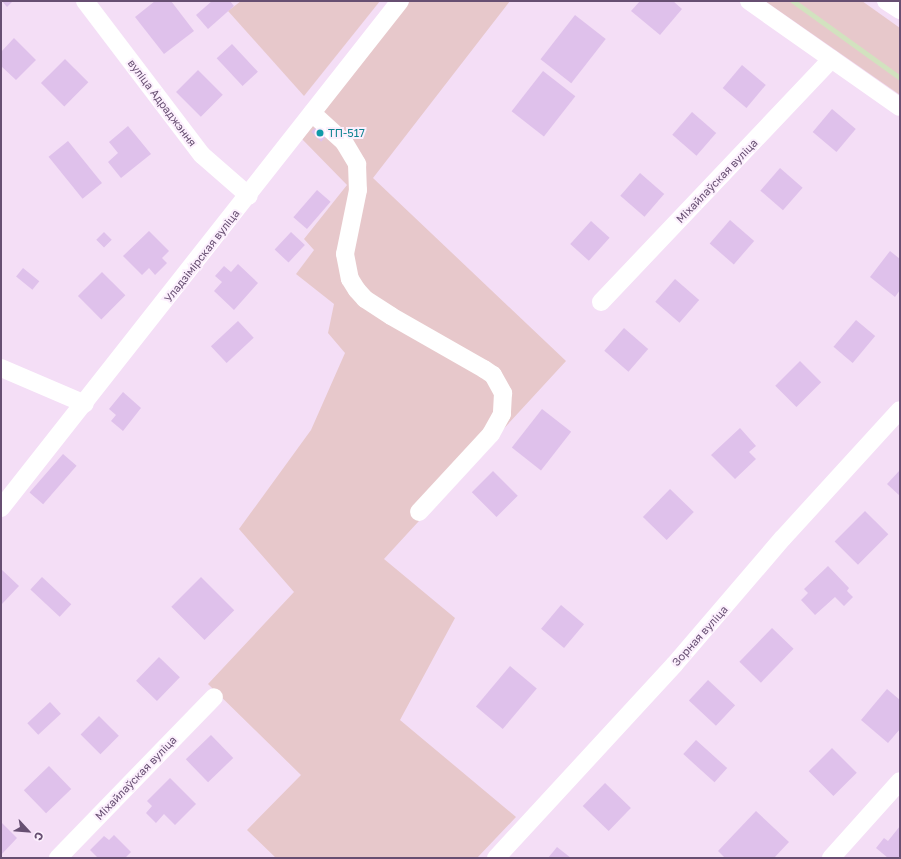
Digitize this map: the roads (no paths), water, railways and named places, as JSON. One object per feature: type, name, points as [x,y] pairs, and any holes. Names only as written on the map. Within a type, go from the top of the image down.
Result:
[{"type":"street","name":"вуліца Адраджэння","points":[[86,1],[202,155],[249,196]]},
{"type":"street","name":"Уладзімірская вуліца","points":[[1,508],[249,196],[312,112],[400,1]]},
{"type":"street","points":[[749,1],[900,107]]},
{"type":"street","points":[[886,1],[900,10]]},
{"type":"street","name":"Міхайлаўская вуліца","points":[[602,302],[832,59]]},
{"type":"street","points":[[312,112],[344,142],[357,164],[358,190],[345,254],[350,279],[357,290],[365,299],[391,316],[493,375],[503,393],[502,414],[495,429],[419,512]]},
{"type":"street","points":[[1,368],[85,404]]},
{"type":"street","name":"Зорная вуліца","points":[[496,858],[704,632],[783,538],[900,410]]},
{"type":"street","name":"Міхайлаўская вуліца","points":[[58,858],[214,698]]},
{"type":"street","points":[[831,858],[900,781]]},
{"type":"waterway","points":[[793,1],[900,78]]},
{"type":"place","name":"ТП-517","points":[[320,133]]}]
